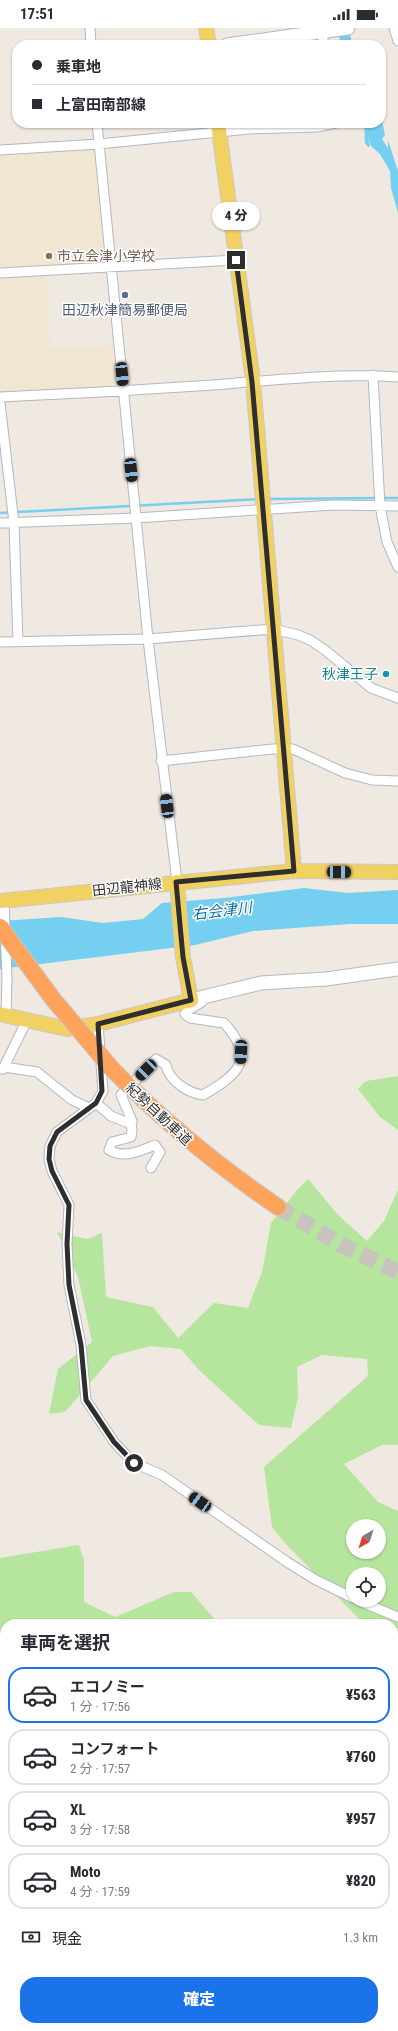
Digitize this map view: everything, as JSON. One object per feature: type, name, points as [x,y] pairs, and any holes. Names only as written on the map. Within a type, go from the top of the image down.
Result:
[{"type":"highway","name":"紀勢自動車道","points":[[2,921],[53,999],[112,1070],[195,1147],[278,1207]]},
{"type":"main road","points":[[206,28],[208,40]]},
{"type":"main road","points":[[219,128],[252,382],[294,871]]},
{"type":"main road","name":"田辺龍神線","points":[[2,901],[177,886],[294,871],[398,872]]},
{"type":"main road","points":[[3,1014],[67,1028],[98,1024],[198,998],[183,957],[177,886]]},
{"type":"street","points":[[90,28],[91,40]]},
{"type":"street","points":[[275,40],[323,35],[348,28]]},
{"type":"street","points":[[394,28],[398,41]]},
{"type":"street","points":[[97,128],[148,639],[161,761],[177,886]]},
{"type":"street","points":[[0,150],[99,144],[212,128]]},
{"type":"street","points":[[0,274],[236,260]]},
{"type":"street","points":[[373,376],[380,506],[387,542],[398,567]]},
{"type":"street","points":[[0,397],[123,391],[252,382],[373,376],[398,377]]},
{"type":"street","points":[[0,403],[14,523],[18,642]]},
{"type":"street","points":[[0,523],[136,518],[333,505],[398,506]]},
{"type":"street","points":[[0,642],[148,639],[273,629],[285,631],[310,640],[325,650],[370,688],[398,698]]},
{"type":"street","points":[[161,761],[293,749],[345,773],[372,780],[398,781]]},
{"type":"street","points":[[2,901],[2,921],[7,978],[3,1014]]},
{"type":"street","points":[[135,1081],[156,1060],[166,1066],[168,1074],[184,1088],[196,1094],[203,1095],[233,1075],[240,1063],[241,1052],[239,1043],[224,1022],[190,1018],[186,1014],[187,1011],[202,1002],[198,998],[261,983],[326,979],[398,969]]},
{"type":"street","points":[[27,1020],[2,1068],[26,1072],[38,1072],[72,1100],[89,1108]]},
{"type":"street","points":[[98,1024],[102,1091],[96,1103],[57,1132],[50,1146],[49,1159],[52,1171],[69,1205],[67,1244],[69,1285],[81,1345],[86,1400],[114,1442],[134,1463],[162,1475],[287,1562],[316,1580],[346,1595]]},
{"type":"street","points":[[124,1092],[121,1095],[132,1121],[131,1137],[112,1142],[109,1150],[116,1154],[134,1153],[155,1144],[160,1152],[151,1168]]},
{"type":"street","points":[[96,1103],[111,1116],[131,1124]]},
{"type":"street","points":[[374,1607],[398,1617]]},
{"type":"shaded area","points":[[99,144],[112,267],[46,271],[50,348],[116,345],[120,389],[0,393],[0,150]]},
{"type":"green space","points":[[398,1076],[398,1130],[380,1117],[358,1089],[366,1081]]},
{"type":"green space","points":[[308,1179],[338,1215],[367,1241],[384,1221],[398,1190],[398,1445],[382,1445],[344,1464],[378,1502],[398,1511],[398,1619],[359,1619],[347,1607],[386,1607],[386,1567],[346,1567],[346,1606],[283,1541],[272,1527],[264,1467],[368,1376],[367,1359],[322,1355],[297,1367],[298,1397],[291,1428],[259,1425],[199,1370],[181,1349],[150,1346],[113,1356],[65,1412],[49,1414],[58,1369],[92,1342],[78,1277],[57,1232],[87,1239],[102,1233],[106,1297],[153,1307],[178,1338],[214,1303],[248,1308],[262,1272],[271,1223],[298,1189]]},
{"type":"green space","points":[[79,1545],[84,1561],[84,1602],[115,1617],[174,1592],[191,1592],[215,1619],[0,1619],[0,1558]]},
{"type":"water","points":[[337,28],[349,28],[351,40],[340,40]]},
{"type":"water","points":[[364,128],[384,128],[385,135],[382,139],[388,148],[388,140],[398,171],[398,213],[391,188],[390,171],[380,154],[371,146],[368,137],[370,146],[368,147],[365,143]]},
{"type":"water","name":"右会津川","points":[[304,888],[348,893],[398,890],[398,924],[349,924],[253,931],[195,945],[0,969],[0,921],[61,917],[103,923],[143,919],[162,903],[224,898]]},
{"type":"waterway","points":[[268,499],[377,498]]},
{"type":"waterway","points":[[382,498],[398,498]]},
{"type":"waterway","points":[[0,513],[259,499]]},
{"type":"tunnel","points":[[278,1207],[342,1245],[398,1272]]},
{"type":"place","name":"市立会津小学校","points":[[49,256]]},
{"type":"place","name":"田辺秋津簡易郵便局","points":[[125,295]]},
{"type":"place","name":"秋津王子","points":[[386,674]]},
{"type":"route","points":[[134,1463],[114,1442],[99,1423],[86,1400],[81,1345],[69,1285],[67,1244],[69,1205],[52,1171],[49,1159],[50,1146],[57,1132],[96,1103],[102,1091],[98,1024],[191,1000],[186,981],[176,882],[294,871],[252,382],[236,260]]}]
